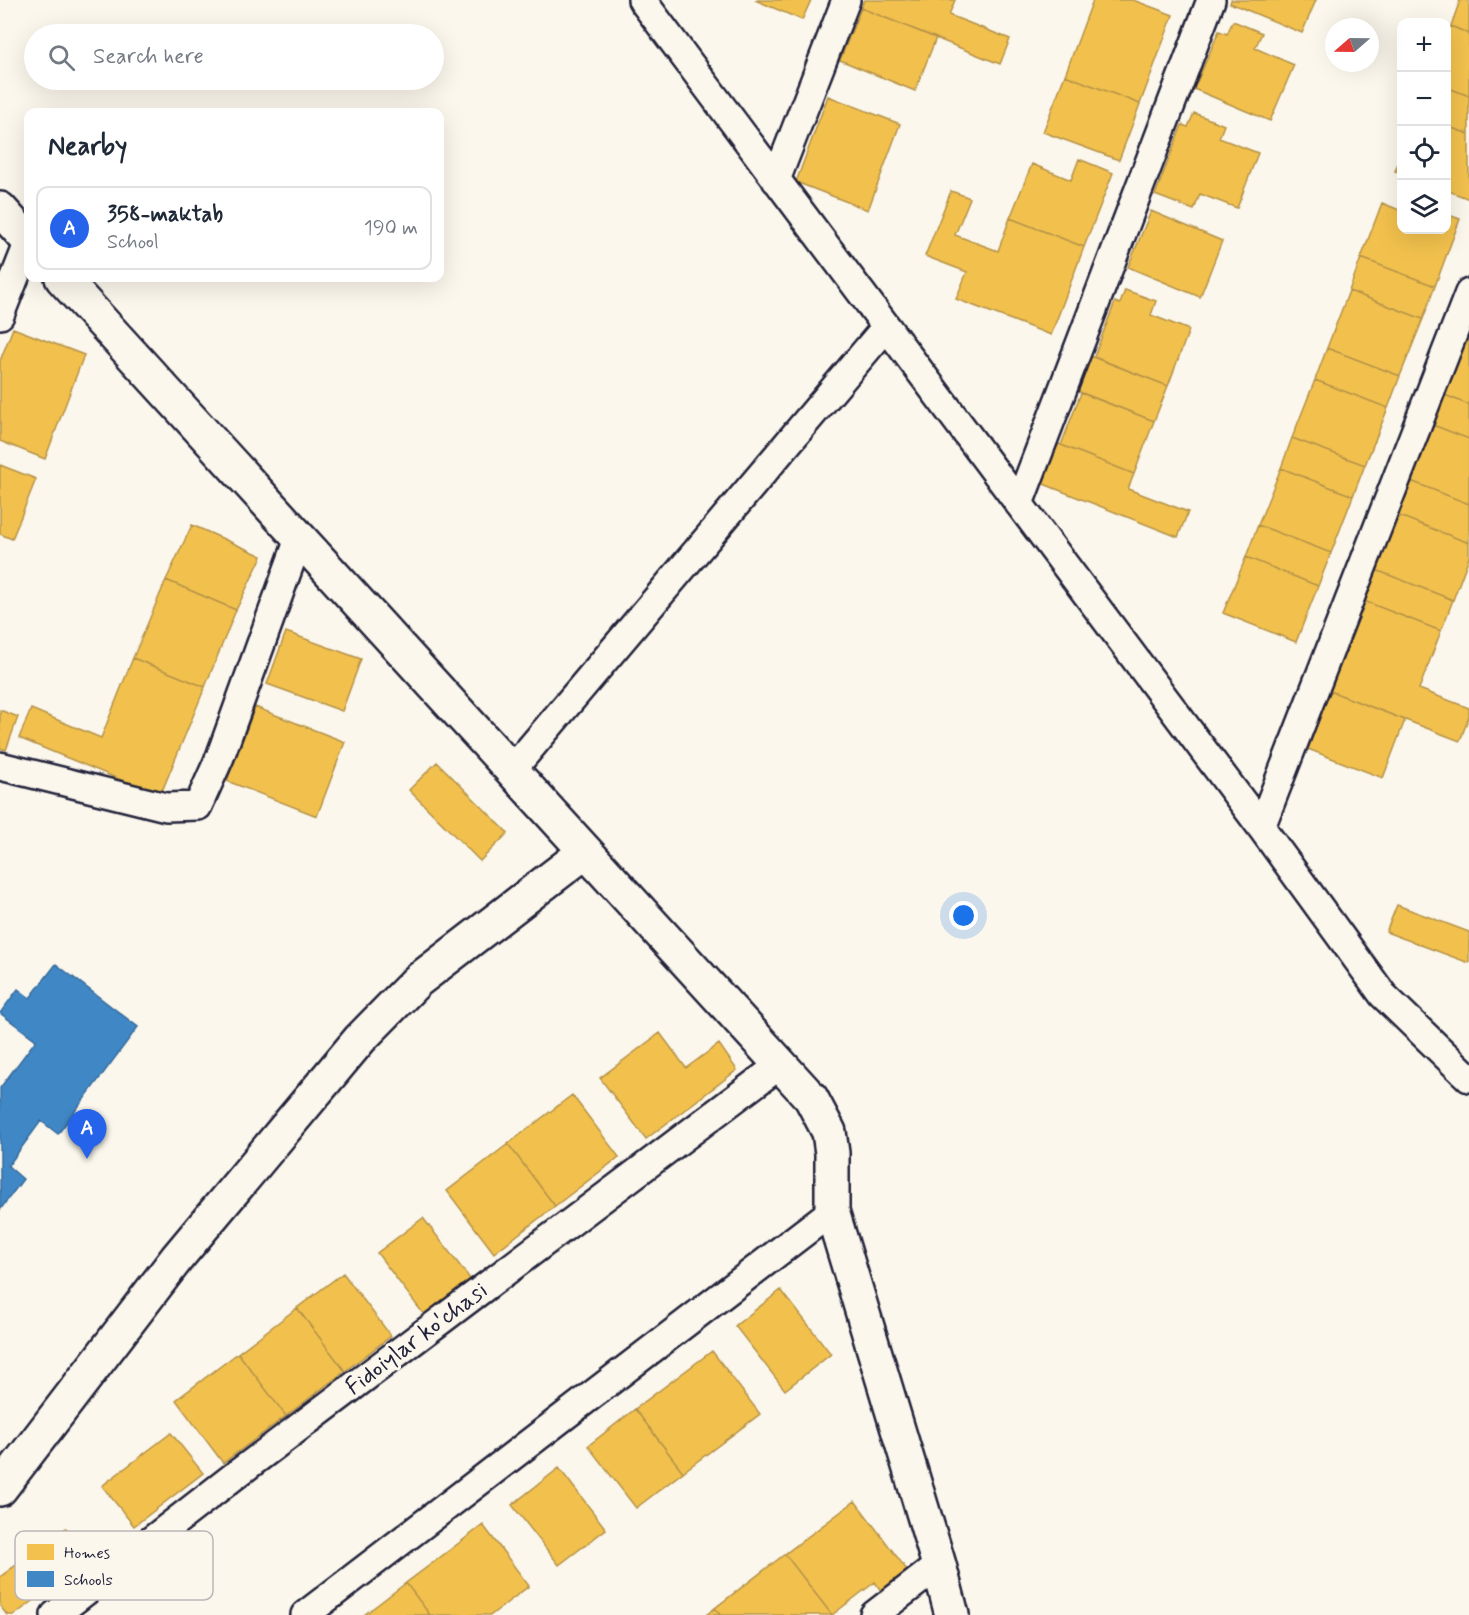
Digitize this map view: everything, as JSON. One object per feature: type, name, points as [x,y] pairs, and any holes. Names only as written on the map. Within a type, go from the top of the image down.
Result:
[{"type":"street","points":[[642,0],[1261,827],[1383,995],[1469,1078]]},
{"type":"street","points":[[777,180],[846,0]]},
{"type":"street","points":[[1019,504],[1211,0]]},
{"type":"street","points":[[0,209],[24,237]]},
{"type":"street","points":[[0,315],[24,252]]},
{"type":"street","points":[[66,282],[812,1098],[829,1132],[832,1153],[831,1211],[939,1565],[952,1615]]},
{"type":"street","points":[[1261,827],[1469,292]]},
{"type":"street","points":[[511,771],[886,327]]},
{"type":"street","points":[[0,766],[166,807],[198,806],[219,757],[300,536]]},
{"type":"street","points":[[0,1489],[177,1258],[360,1039],[417,981],[585,852]]},
{"type":"street","name":"Fidoiylar ko'chasi","points":[[163,1531],[781,1064]]},
{"type":"street","points":[[305,1615],[831,1211]]},
{"type":"street","points":[[874,1615],[939,1565]]},
{"type":"street","name":"Fidoiylar ko'chasi","points":[[55,1615],[74,1600]]},
{"type":"building: Homes","points":[[755,0],[811,0],[802,20]]},
{"type":"building: Homes","points":[[864,0],[955,0],[949,15],[1010,39],[1000,64],[861,8]]},
{"type":"building: Homes","points":[[1093,0],[1133,0],[1173,15],[1140,104],[1065,75]]},
{"type":"building: Homes","points":[[1231,0],[1316,0],[1302,33],[1230,3]]},
{"type":"building: Homes","points":[[1460,0],[1469,0],[1469,34],[1451,26]]},
{"type":"building: Homes","points":[[861,8],[936,38],[915,91],[840,60]]},
{"type":"building: Homes","points":[[1233,21],[1262,33],[1255,48],[1294,65],[1270,121],[1194,89],[1219,31],[1227,34]]},
{"type":"building: Homes","points":[[1451,26],[1469,34],[1469,96],[1451,89]]},
{"type":"building: Homes","points":[[1065,75],[1140,104],[1119,160],[1043,132]]},
{"type":"building: Homes","points":[[1451,89],[1469,96],[1469,134],[1451,128]]},
{"type":"building: Homes","points":[[828,96],[900,124],[868,210],[796,182]]},
{"type":"building: Homes","points":[[1194,113],[1224,125],[1219,138],[1258,153],[1237,208],[1200,194],[1194,210],[1155,195],[1182,125],[1188,127]]},
{"type":"building: Homes","points":[[1451,128],[1469,134],[1469,199],[1451,192]]},
{"type":"building: Homes","points":[[1079,159],[1113,173],[1084,247],[1010,218],[1032,164],[1071,180]]},
{"type":"building: Homes","points":[[951,191],[970,198],[955,235],[998,251],[1010,218],[1084,247],[1051,335],[956,299],[967,272],[925,256]]},
{"type":"building: Homes","points":[[1382,203],[1397,209],[1397,234],[1451,234],[1451,216],[1460,219],[1435,286],[1361,258]]},
{"type":"building: Homes","points":[[1151,211],[1222,241],[1200,297],[1128,267]]},
{"type":"building: Homes","points":[[1361,258],[1435,286],[1423,319],[1349,291]]},
{"type":"building: Homes","points":[[1125,290],[1156,301],[1151,315],[1189,330],[1168,386],[1094,357],[1115,302],[1120,304]]},
{"type":"building: Homes","points":[[1349,291],[1423,319],[1400,376],[1327,348]]},
{"type":"building: Homes","points":[[13,328],[84,355],[45,459],[0,441],[0,361]]},
{"type":"building: Homes","points":[[1466,337],[1469,338],[1469,405],[1445,395]]},
{"type":"building: Homes","points":[[1327,348],[1400,376],[1388,408],[1315,380]]},
{"type":"building: Homes","points":[[1085,354],[1168,386],[1154,421],[1072,389]]},
{"type":"building: Homes","points":[[1315,380],[1388,408],[1365,465],[1292,438]]},
{"type":"building: Homes","points":[[1081,393],[1154,421],[1134,474],[1061,445]]},
{"type":"building: Homes","points":[[1445,395],[1469,405],[1469,439],[1433,425]]},
{"type":"building: Homes","points":[[1433,425],[1469,439],[1469,504],[1411,481]]},
{"type":"building: Homes","points":[[1292,438],[1365,465],[1353,496],[1281,468]]},
{"type":"building: Homes","points":[[1051,441],[1134,474],[1128,489],[1188,512],[1178,537],[1036,481]]},
{"type":"building: Homes","points":[[0,465],[36,479],[12,539],[0,534]]},
{"type":"building: Homes","points":[[1281,468],[1353,496],[1331,553],[1258,525]]},
{"type":"building: Homes","points":[[1411,481],[1469,504],[1469,543],[1397,515]]},
{"type":"building: Homes","points":[[1397,515],[1469,543],[1469,557],[1453,600],[1376,570]]},
{"type":"building: Homes","points":[[192,525],[262,556],[236,610],[166,580]]},
{"type":"building: Homes","points":[[1258,525],[1331,553],[1318,586],[1246,557]]},
{"type":"building: Homes","points":[[1246,557],[1318,586],[1296,642],[1223,613]]},
{"type":"building: Homes","points":[[1376,570],[1453,600],[1441,631],[1364,601]]},
{"type":"building: Homes","points":[[166,580],[236,610],[205,687],[133,658]]},
{"type":"building: Homes","points":[[1364,601],[1441,631],[1419,689],[1469,708],[1469,716],[1460,741],[1330,691]]},
{"type":"building: Homes","points":[[286,632],[361,659],[342,711],[267,684]]},
{"type":"building: Homes","points":[[133,658],[205,687],[160,796],[19,738],[31,709],[101,738]]},
{"type":"building: Homes","points":[[1330,691],[1405,720],[1383,778],[1308,749]]},
{"type":"building: Homes","points":[[255,707],[345,742],[317,816],[227,781]]},
{"type":"building: Homes","points":[[0,710],[18,717],[6,750],[0,748]]},
{"type":"building: Homes","points":[[437,762],[508,833],[480,861],[409,790]]},
{"type":"building: Homes","points":[[1397,905],[1469,932],[1469,963],[1386,932]]},
{"type":"building: Homes","points":[[660,1033],[686,1068],[719,1044],[737,1070],[646,1139],[600,1078]]},
{"type":"building: Homes","points":[[572,1095],[619,1157],[555,1206],[508,1144]]},
{"type":"building: Homes","points":[[508,1144],[555,1206],[494,1253],[447,1191]]},
{"type":"building: Homes","points":[[423,1218],[471,1280],[425,1316],[377,1253]]},
{"type":"building: Homes","points":[[343,1273],[391,1336],[345,1371],[297,1308]]},
{"type":"building: Homes","points":[[781,1290],[831,1354],[785,1390],[735,1326]]},
{"type":"building: Homes","points":[[297,1308],[345,1371],[286,1416],[238,1353]]},
{"type":"building: Homes","points":[[712,1351],[760,1414],[683,1472],[635,1409]]},
{"type":"building: Homes","points":[[238,1353],[286,1416],[223,1463],[176,1400]]},
{"type":"building: Homes","points":[[635,1409],[683,1472],[636,1508],[588,1446]]},
{"type":"building: Homes","points":[[171,1433],[203,1473],[134,1526],[102,1486]]},
{"type":"building: Homes","points":[[559,1468],[606,1529],[559,1565],[512,1505]]},
{"type":"building: Homes","points":[[855,1501],[910,1574],[883,1594],[875,1582],[832,1615],[785,1554]]},
{"type":"building: Homes","points":[[483,1525],[529,1586],[491,1615],[430,1615],[406,1583]]},
{"type":"building: Homes","points":[[785,1554],[832,1615],[720,1615],[715,1608]]},
{"type":"building: Homes","points":[[15,1566],[15,1600],[34,1600],[14,1615],[7,1615],[0,1606],[0,1577]]},
{"type":"building: Homes","points":[[406,1583],[430,1615],[364,1615]]},
{"type":"building: Homes","points":[[715,1608],[720,1615],[706,1615]]},
{"type":"building: Schools","points":[[56,964],[138,1027],[58,1134],[41,1121],[8,1166],[23,1179],[0,1210],[0,1088],[36,1040],[0,1013],[18,989],[30,998]]},
{"type":"place","name":"358-maktab","points":[[87,1159]]}]
